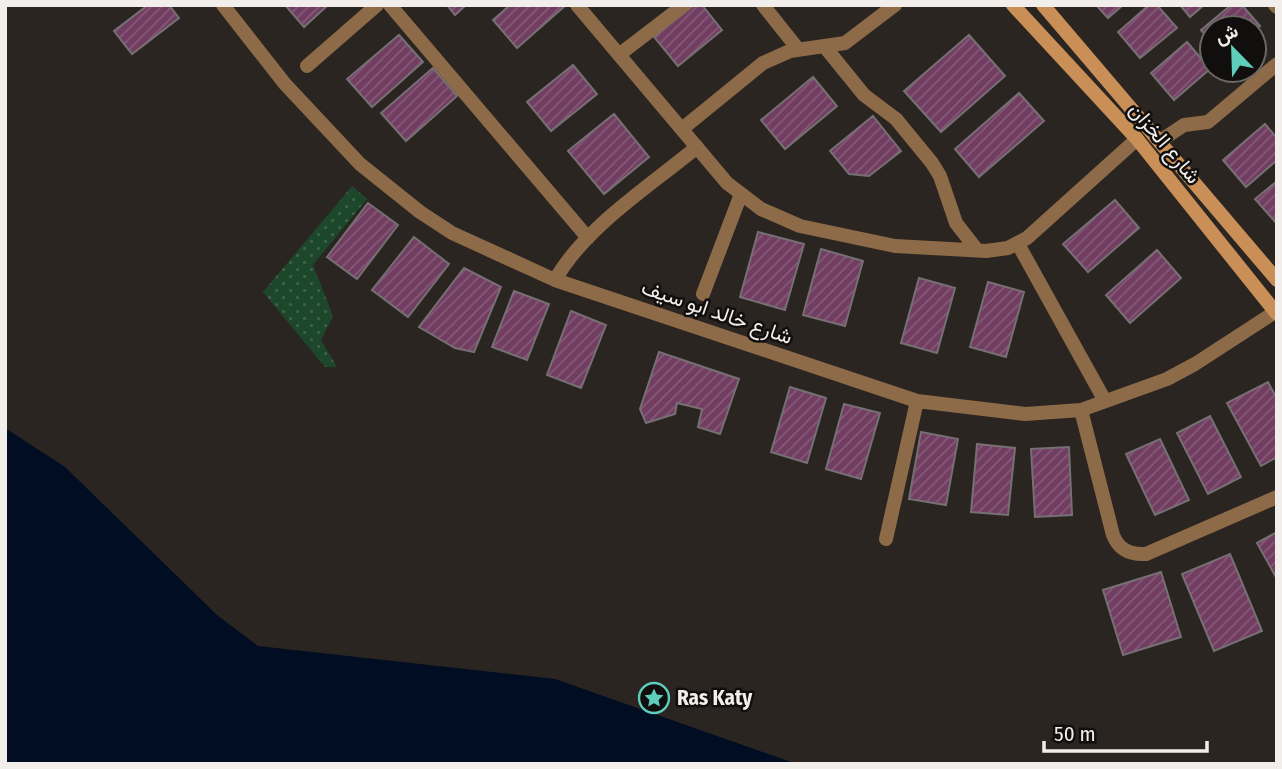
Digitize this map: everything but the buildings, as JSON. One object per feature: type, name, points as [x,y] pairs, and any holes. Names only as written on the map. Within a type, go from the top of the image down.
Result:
[{"type":"main road","name":"شارع الخزان","points":[[1013,5],[1138,139],[1276,313]]},
{"type":"main road","name":"شارع الخزان","points":[[1043,5],[1277,280]]},
{"type":"street","name":"شارع خالد ابو سيف","points":[[223,5],[324,127],[390,189],[452,233],[555,280],[916,401],[1025,414],[1080,410],[1186,369],[1276,313]]},
{"type":"street","points":[[307,66],[377,5]]},
{"type":"street","points":[[390,5],[588,238]]},
{"type":"street","points":[[577,5],[727,183],[761,209],[800,226],[895,246],[997,250],[1018,244],[1138,139]]},
{"type":"street","points":[[620,54],[684,5]]},
{"type":"street","points":[[763,5],[798,49]]},
{"type":"street","points":[[682,129],[763,63],[798,49],[825,47],[852,39],[895,5]]},
{"type":"street","points":[[825,47],[864,95],[896,119],[932,163],[940,176],[956,223],[977,250]]},
{"type":"street","points":[[1160,141],[1184,125],[1208,121],[1277,64]]},
{"type":"street","points":[[555,280],[569,257],[588,238],[696,147]]},
{"type":"street","points":[[703,294],[741,194]]},
{"type":"street","points":[[1018,244],[1105,401]]},
{"type":"street","points":[[886,539],[916,401]]},
{"type":"street","points":[[1080,410],[1113,536],[1116,543],[1129,552],[1138,554],[1154,551],[1277,497]]},
{"type":"green space","points":[[352,186],[367,199],[313,265],[333,316],[321,340],[337,367],[325,367],[263,292]]},
{"type":"water","points":[[5,428],[65,467],[217,615],[258,646],[555,679],[797,764],[5,764]]},
{"type":"place","name":"Ras Katy","points":[[654,698]]}]
